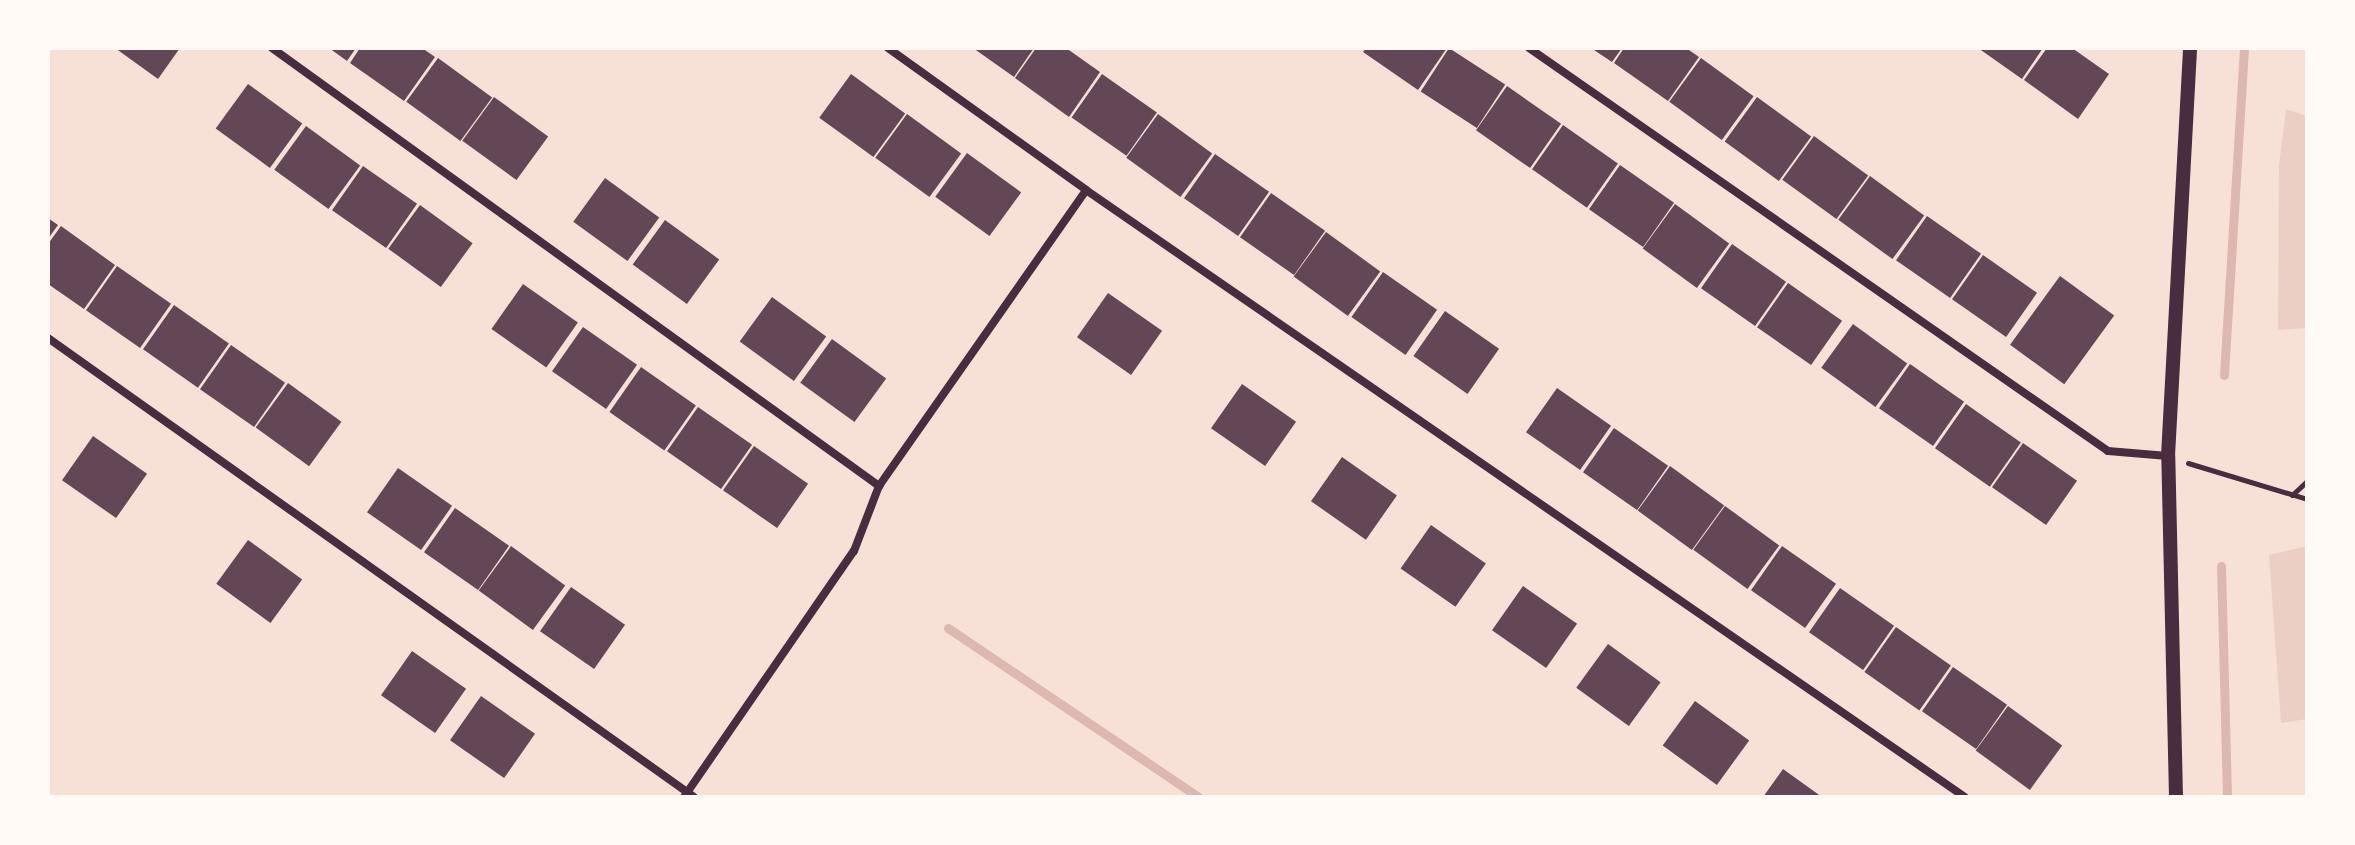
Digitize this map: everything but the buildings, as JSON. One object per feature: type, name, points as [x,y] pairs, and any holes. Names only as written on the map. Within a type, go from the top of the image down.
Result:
[{"type":"street","points":[[272,48],[879,486]]},
{"type":"street","points":[[888,48],[1086,190],[1965,797]]},
{"type":"street","points":[[1529,48],[2108,451],[2168,456]]},
{"type":"street","points":[[2176,797],[2168,456],[2189,48]]},
{"type":"street","points":[[48,338],[688,795],[854,551],[879,486],[1086,190]]},
{"type":"path","points":[[2168,456],[2307,499]]},
{"type":"path","points":[[2292,495],[2307,481]]},
{"type":"shaded area","points":[[2286,109],[2307,116],[2307,328],[2278,330],[2279,165]]},
{"type":"shaded area","points":[[2307,546],[2307,719],[2281,723],[2269,555]]},
{"type":"waterway","points":[[2224,375],[2244,48]]},
{"type":"waterway","points":[[2221,566],[2227,797]]},
{"type":"waterway","points":[[948,628],[1199,797]]}]
